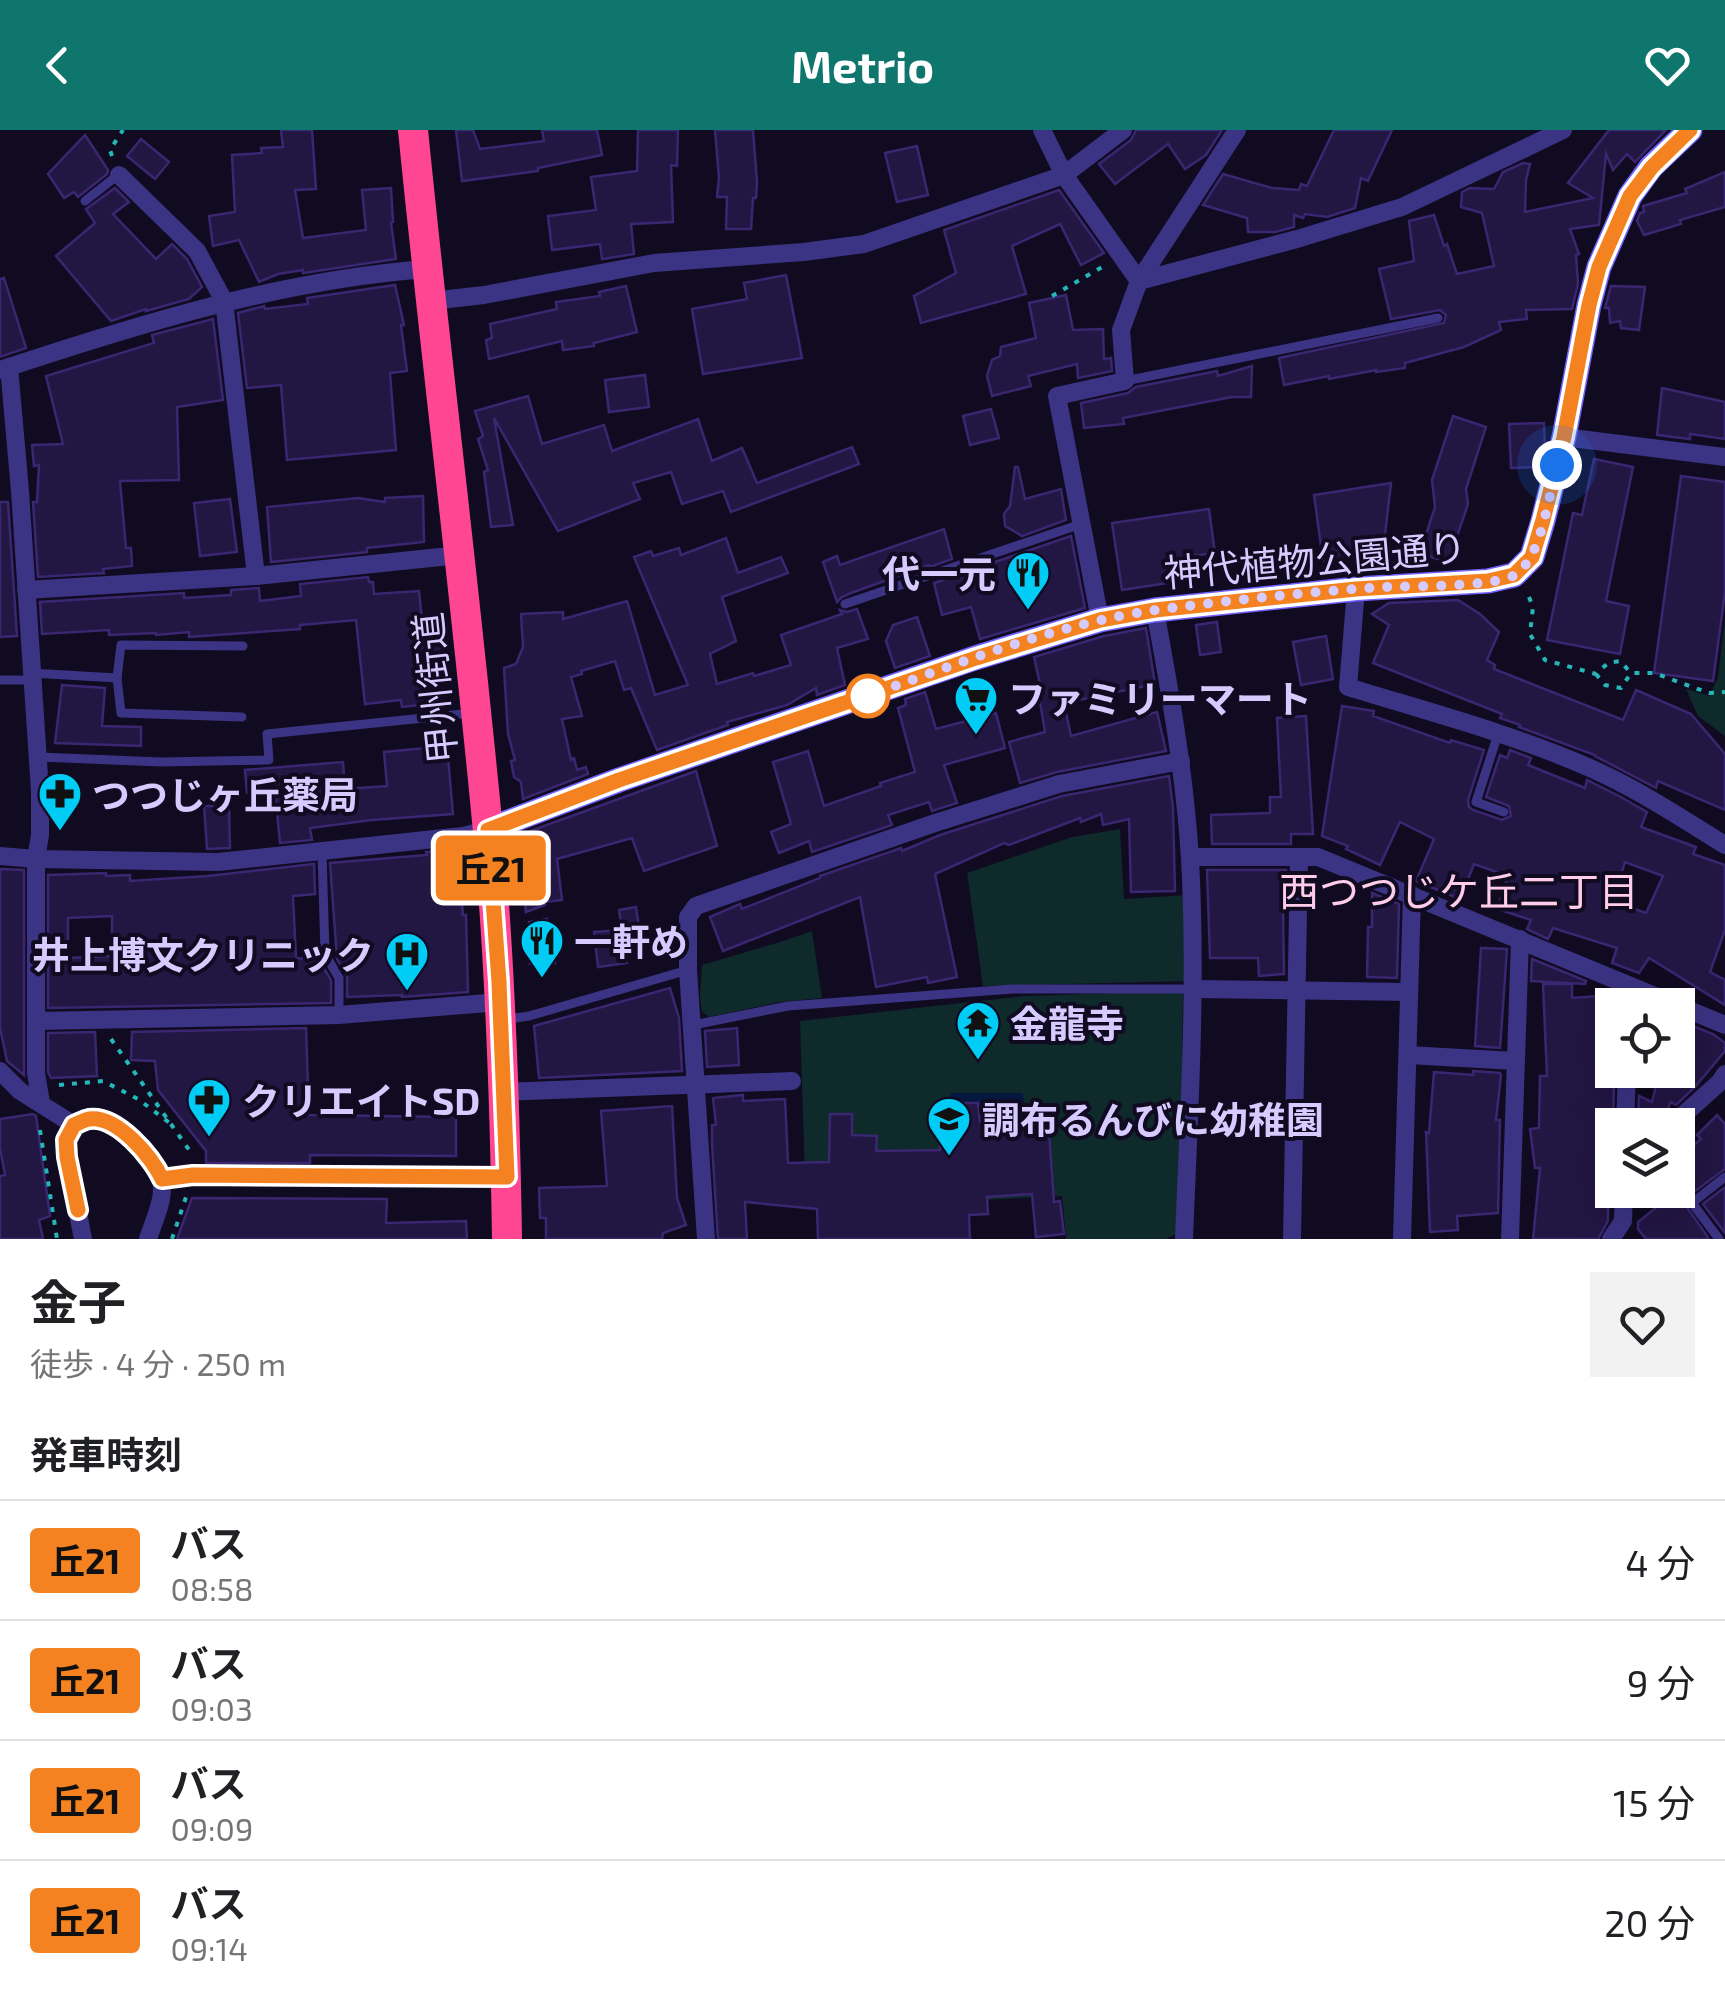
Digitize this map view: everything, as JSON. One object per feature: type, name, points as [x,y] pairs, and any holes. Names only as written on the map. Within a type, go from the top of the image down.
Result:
[{"type":"highway","name":"甲州街道","points":[[413,130],[488,830],[504,1092],[507,1239]]},
{"type":"street","points":[[1042,130],[1064,175],[1139,281]]},
{"type":"street","points":[[431,302],[654,263],[864,244],[1064,175],[1123,130]]},
{"type":"street","points":[[1100,620],[1056,396],[1125,381],[1121,330],[1139,281],[1238,130]]},
{"type":"street","points":[[1139,281],[1402,206],[1563,130]]},
{"type":"street","name":"神代植物公園通り","points":[[488,830],[619,780],[976,658],[1100,620],[1155,610],[1356,589],[1488,581],[1514,575],[1532,557],[1564,437],[1599,267],[1630,196],[1652,167],[1690,130]]},
{"type":"street","points":[[119,175],[197,251],[224,302],[256,576]]},
{"type":"street","points":[[46,1101],[36,1072],[38,757],[4,369],[224,302],[303,285],[427,268]]},
{"type":"street","points":[[1564,437],[1725,457]]},
{"type":"street","points":[[26,590],[256,576],[460,555]]},
{"type":"street","points":[[1356,589],[1348,686],[1498,734],[1591,769],[1725,844]]},
{"type":"street","points":[[1155,610],[1181,760],[1190,857],[1194,989],[1184,1239]]},
{"type":"street","points":[[706,1239],[688,970],[688,917],[696,906],[1059,784],[1181,760]]},
{"type":"street","points":[[0,856],[218,862],[464,836],[488,830]]},
{"type":"street","points":[[1190,857],[1318,857],[1725,1025]]},
{"type":"street","points":[[1292,1239],[1299,857]]},
{"type":"street","points":[[1402,1239],[1412,894]]},
{"type":"street","points":[[1510,1239],[1520,939]]},
{"type":"street","points":[[1194,989],[1409,992]]},
{"type":"street","points":[[36,1021],[500,1011]]},
{"type":"street","points":[[1408,1055],[1514,1060]]},
{"type":"street","points":[[0,1070],[20,1091],[46,1101],[74,1125]]},
{"type":"street","points":[[1691,1108],[1725,1074]]},
{"type":"street","points":[[504,1092],[792,1081]]},
{"type":"street","points":[[83,1239],[66,1140],[74,1125],[90,1119],[129,1136],[155,1164],[162,1179],[161,1199],[148,1239]]},
{"type":"street","points":[[162,1179],[193,1175],[507,1177]]},
{"type":"street","points":[[1612,1239],[1623,1221],[1623,1208]]},
{"type":"lane","points":[[85,201],[119,175]]},
{"type":"lane","points":[[1125,381],[1438,318]]},
{"type":"lane","points":[[845,604],[1082,524]]},
{"type":"lane","points":[[242,718],[121,713],[117,678],[120,645],[243,646]]},
{"type":"lane","points":[[0,680],[31,676],[117,678]]},
{"type":"lane","points":[[38,757],[161,762],[269,760],[266,734],[476,712]]},
{"type":"lane","points":[[1498,734],[1476,802],[1504,812]]},
{"type":"lane","points":[[322,852],[326,954],[339,978],[339,1015]]},
{"type":"lane","points":[[500,1011],[529,1016],[688,970]]},
{"type":"lane","points":[[693,1025],[788,1006],[994,990],[1194,989]]},
{"type":"lane","points":[[1719,1239],[1692,1204],[1725,1178]]},
{"type":"path","points":[[119,175],[110,150],[123,130]]},
{"type":"path","points":[[1052,296],[1121,256]]},
{"type":"path","points":[[1529,596],[1533,607],[1530,634],[1545,660],[1596,674],[1605,685],[1621,688],[1630,674]]},
{"type":"path","points":[[1596,674],[1608,664],[1620,661],[1630,674]]},
{"type":"path","points":[[1630,674],[1654,673],[1710,693],[1725,692]]},
{"type":"path","points":[[46,1101],[60,1084],[103,1081],[138,1099],[175,1127],[96,1020]]},
{"type":"path","points":[[40,1130],[56,1239]]},
{"type":"green space","points":[[1725,619],[1725,736],[1698,716],[1686,689],[1710,696],[1718,677]]},
{"type":"green space","points":[[1120,829],[1124,899],[1190,895],[1190,981],[983,986],[967,873],[1072,837]]},
{"type":"green space","points":[[812,931],[822,998],[780,1002],[709,1017],[702,1012],[702,965]]},
{"type":"green space","points":[[1183,991],[1180,1232],[1166,1239],[1066,1239],[1062,1196],[806,1209],[800,1021],[1025,996]]},
{"type":"water","points":[[950,1093],[1023,1093],[1026,1116],[952,1115]]},
{"type":"building","points":[[281,130],[312,130],[316,189],[295,190],[303,238],[366,230],[362,190],[391,188],[396,259],[278,274],[259,282],[239,240],[213,246],[209,216],[235,212],[232,155],[283,147]]},
{"type":"building","points":[[456,130],[473,130],[480,149],[544,141],[542,130],[597,130],[602,155],[538,171],[462,181]]},
{"type":"building","points":[[638,130],[678,130],[677,166],[671,165],[673,222],[631,224],[634,254],[602,259],[600,244],[552,250],[548,216],[596,210],[591,177],[637,171]]},
{"type":"building","points":[[715,130],[753,130],[757,182],[751,229],[726,229],[727,197],[717,197]]},
{"type":"building","points":[[1136,130],[1222,130],[1206,155],[1185,169],[1168,144],[1115,184],[1099,164],[1131,140]]},
{"type":"building","points":[[1334,130],[1392,130],[1368,181],[1361,178],[1355,208],[1327,217],[1294,215],[1294,227],[1248,232],[1247,218],[1203,205],[1223,174],[1272,188],[1299,190],[1301,184],[1307,186]]},
{"type":"building","points":[[1609,130],[1666,130],[1635,162],[1627,154],[1613,170],[1606,154],[1599,225],[1570,229],[1579,254],[1572,309],[1526,310],[1527,319],[1499,322],[1501,330],[1464,347],[1405,363],[1405,368],[1284,385],[1279,358],[1444,323],[1446,315],[1440,310],[1391,319],[1379,269],[1414,261],[1409,221],[1434,215],[1457,274],[1494,266],[1482,213],[1461,207],[1462,192],[1470,188],[1494,189],[1503,172],[1523,163],[1530,164],[1525,212],[1593,198],[1568,183]]},
{"type":"building","points":[[85,135],[107,174],[78,197],[74,192],[64,198],[48,174]]},
{"type":"building","points":[[141,139],[169,162],[155,179],[127,156]]},
{"type":"building","points":[[917,146],[928,195],[897,202],[885,153]]},
{"type":"building","points":[[1725,172],[1725,207],[1644,235],[1637,221],[1644,212],[1643,206],[1687,193],[1685,189]]},
{"type":"building","points":[[115,188],[129,202],[113,214],[156,259],[172,244],[187,259],[202,287],[189,299],[111,321],[56,256],[95,223],[86,209]]},
{"type":"building","points":[[1059,190],[1104,253],[1081,265],[1060,224],[1012,246],[1026,294],[921,323],[914,296],[956,273],[944,230]]},
{"type":"building","points":[[786,275],[802,358],[703,374],[692,309],[747,299],[744,283]]},
{"type":"building","points":[[4,278],[26,348],[0,357],[0,279]]},
{"type":"building","points":[[395,285],[404,325],[407,371],[390,373],[396,450],[287,460],[281,385],[247,388],[238,313],[264,306],[265,309],[308,304],[307,298]]},
{"type":"building","points":[[626,286],[637,332],[594,346],[563,350],[562,341],[489,359],[486,340],[492,338],[490,324],[557,309],[556,302],[600,296],[599,292]]},
{"type":"building","points":[[1611,286],[1645,287],[1639,330],[1621,328],[1620,321],[1610,323],[1609,308],[1605,308]]},
{"type":"building","points":[[1066,295],[1073,330],[1103,329],[1104,359],[1111,358],[1112,371],[1078,378],[1077,364],[1028,376],[1031,386],[992,396],[987,376],[992,360],[1000,356],[1001,347],[1036,338],[1029,303]]},
{"type":"building","points":[[213,319],[223,400],[177,407],[179,480],[120,481],[126,548],[131,548],[132,566],[103,569],[104,573],[38,577],[33,502],[37,502],[39,465],[34,466],[32,445],[63,444],[46,376],[154,343],[152,335]]},
{"type":"building","points":[[1252,366],[1251,397],[1232,397],[1123,418],[1124,424],[1084,428],[1081,403],[1128,393],[1136,387],[1217,371],[1218,376]]},
{"type":"building","points":[[645,375],[649,407],[609,412],[605,380]]},
{"type":"building","points":[[1662,388],[1725,402],[1725,439],[1657,435]]},
{"type":"building","points":[[528,396],[542,444],[604,425],[612,451],[698,419],[712,461],[742,448],[757,483],[852,447],[859,464],[731,512],[723,491],[682,504],[671,472],[633,483],[640,499],[558,531],[494,418],[513,525],[491,527],[484,472],[488,470],[478,439],[483,436],[475,411]]},
{"type":"building","points":[[991,409],[999,438],[970,445],[963,416]]},
{"type":"building","points":[[1453,416],[1486,427],[1466,489],[1468,504],[1448,563],[1420,553],[1435,507],[1432,480]]},
{"type":"building","points":[[1544,423],[1545,448],[1540,467],[1511,468],[1509,424]]},
{"type":"building","points":[[1594,459],[1633,467],[1606,601],[1629,606],[1620,654],[1547,640],[1573,513],[1582,515]]},
{"type":"building","points":[[1015,467],[1025,499],[1061,489],[1066,520],[1022,536],[1005,526]]},
{"type":"building","points":[[1681,476],[1725,482],[1725,592],[1713,681],[1654,673]]},
{"type":"building","points":[[1391,483],[1383,552],[1323,561],[1314,495]]},
{"type":"building","points":[[423,496],[424,542],[271,562],[267,507],[358,498],[385,502],[385,498]]},
{"type":"building","points":[[230,499],[237,552],[200,556],[194,503]]},
{"type":"building","points":[[0,502],[8,502],[17,636],[0,637]]},
{"type":"building","points":[[1209,509],[1215,553],[1171,559],[1174,582],[1122,590],[1112,523]]},
{"type":"building","points":[[944,529],[952,559],[851,593],[837,602],[823,562],[837,556],[840,565]]},
{"type":"building","points":[[1071,536],[1085,608],[980,639],[971,607],[942,615],[934,583]]},
{"type":"building","points":[[726,538],[738,573],[781,557],[788,573],[722,597],[736,641],[710,654],[717,684],[791,665],[781,635],[842,614],[840,610],[857,609],[868,639],[837,648],[845,685],[817,695],[816,688],[787,705],[727,722],[728,725],[657,750],[631,688],[624,690],[615,661],[581,671],[582,674],[571,677],[582,716],[562,719],[571,760],[574,758],[577,770],[586,767],[588,774],[523,799],[521,782],[514,777],[511,761],[515,760],[508,734],[504,668],[516,664],[523,647],[521,614],[563,612],[563,619],[627,601],[655,695],[688,685],[634,557],[679,548],[681,555]]},
{"type":"building","points":[[368,577],[373,582],[374,594],[419,591],[423,630],[441,628],[444,659],[435,660],[440,703],[402,707],[401,700],[365,704],[356,620],[300,625],[300,629],[189,637],[189,632],[109,635],[109,630],[42,634],[40,602],[184,593],[184,598],[231,595],[231,590],[259,588],[260,601],[301,596],[300,584]]},
{"type":"building","points":[[1458,600],[1499,632],[1487,660],[1495,665],[1494,669],[1623,720],[1636,690],[1691,714],[1725,754],[1725,810],[1658,781],[1656,788],[1595,755],[1519,727],[1500,718],[1502,714],[1373,663],[1389,625],[1372,614],[1389,603]]},
{"type":"building","points":[[917,617],[930,656],[895,668],[886,641],[893,625]]},
{"type":"building","points":[[1217,622],[1221,652],[1200,655],[1196,625]]},
{"type":"building","points":[[1146,628],[1155,684],[1064,703],[1071,736],[1157,712],[1166,751],[1020,783],[1009,742],[1045,732],[1034,657]]},
{"type":"building","points":[[1326,636],[1333,679],[1301,685],[1293,642]]},
{"type":"building","points":[[62,685],[105,688],[102,726],[141,727],[141,746],[55,743]]},
{"type":"building","points":[[925,692],[936,729],[996,713],[1005,748],[944,765],[957,803],[932,811],[929,802],[888,815],[892,825],[812,852],[809,841],[779,853],[771,832],[791,824],[773,762],[808,751],[824,806],[915,772],[898,708],[906,705],[905,699]]},
{"type":"building","points":[[1342,706],[1374,711],[1373,716],[1450,743],[1451,740],[1484,750],[1469,807],[1502,820],[1511,816],[1509,806],[1486,797],[1500,755],[1507,758],[1510,750],[1531,758],[1528,765],[1585,788],[1587,780],[1647,812],[1641,827],[1696,847],[1693,854],[1725,865],[1725,930],[1710,972],[1725,980],[1725,1005],[1649,958],[1639,973],[1612,963],[1617,948],[1553,928],[1548,939],[1527,929],[1531,920],[1497,909],[1508,876],[1474,864],[1460,899],[1416,881],[1434,839],[1400,822],[1380,865],[1322,836]],"holes":[[[1625,862],[1663,876],[1646,913],[1612,901]]]},
{"type":"building","points":[[1306,716],[1313,834],[1291,834],[1291,844],[1212,844],[1211,815],[1270,813],[1270,797],[1281,797],[1277,718]]},
{"type":"building","points":[[447,746],[453,814],[310,828],[312,840],[280,843],[275,791],[247,793],[245,770],[343,762],[345,789],[387,786],[384,752]]},
{"type":"building","points":[[696,771],[717,846],[644,871],[632,838],[557,859],[562,900],[545,902],[526,912],[519,835]]},
{"type":"building","points":[[1169,776],[1175,891],[1131,892],[1129,819],[1103,825],[1101,814],[1009,845],[1004,843],[935,874],[957,977],[928,983],[927,977],[876,987],[860,897],[723,951],[710,917],[740,904],[742,909],[901,848],[902,851],[1062,796]]},
{"type":"building","points":[[204,806],[229,806],[230,848],[207,849]]},
{"type":"building","points":[[457,849],[466,915],[468,992],[347,997],[347,977],[337,959],[330,863]]},
{"type":"building","points":[[314,864],[315,894],[293,896],[296,958],[319,960],[331,980],[331,1003],[48,1008],[48,875],[106,873],[130,875],[130,881]],"holes":[[[112,916],[112,956],[68,958],[68,918]]]},
{"type":"building","points":[[0,869],[24,870],[24,1075],[7,1061],[0,1028]]},
{"type":"building","points":[[1207,870],[1286,870],[1284,974],[1259,976],[1258,958],[1210,958]]},
{"type":"building","points":[[1372,893],[1399,904],[1397,978],[1367,977]]},
{"type":"building","points":[[636,907],[639,927],[622,930],[619,910]]},
{"type":"building","points":[[547,919],[555,963],[530,964],[529,922]]},
{"type":"building","points":[[622,930],[627,963],[598,967],[594,932]]},
{"type":"building","points":[[1481,948],[1507,949],[1500,1048],[1475,1046]]},
{"type":"building","points":[[1532,959],[1586,981],[1585,984],[1531,981]]},
{"type":"building","points":[[1543,984],[1572,984],[1572,998],[1595,996],[1595,1088],[1614,1088],[1613,1108],[1595,1108],[1595,1208],[1608,1208],[1608,1221],[1598,1239],[1533,1239],[1540,1168],[1535,1168],[1530,1129],[1539,1128],[1540,1076],[1547,1076]]},
{"type":"building","points":[[670,988],[679,1018],[682,1071],[539,1078],[534,1026]]},
{"type":"building","points":[[1695,1027],[1725,1043],[1725,1051],[1695,1087]]},
{"type":"building","points":[[306,1028],[309,1115],[456,1117],[456,1156],[310,1155],[310,1163],[206,1163],[206,1151],[158,1090],[155,1061],[131,1060],[132,1032]]},
{"type":"building","points":[[737,1028],[739,1065],[707,1067],[705,1031]]},
{"type":"building","points":[[95,1032],[97,1076],[51,1078],[48,1033]]},
{"type":"building","points":[[1473,1071],[1501,1075],[1496,1120],[1500,1120],[1498,1213],[1457,1216],[1458,1230],[1430,1232],[1426,1132],[1429,1133],[1434,1072],[1473,1075]]},
{"type":"building","points":[[1656,1088],[1694,1088],[1668,1108],[1638,1108],[1639,1096],[1652,1102]]},
{"type":"building","points":[[743,1095],[743,1101],[785,1099],[788,1163],[829,1162],[830,1114],[852,1114],[852,1135],[877,1136],[876,1151],[940,1150],[939,1103],[978,1103],[980,1122],[1048,1117],[1054,1202],[1060,1201],[1064,1234],[1036,1237],[1032,1194],[987,1197],[988,1214],[969,1215],[970,1239],[818,1239],[817,1209],[745,1202],[747,1239],[718,1239],[713,1098]]},
{"type":"building","points":[[672,1106],[677,1198],[686,1225],[663,1233],[662,1239],[546,1239],[546,1218],[540,1218],[539,1188],[607,1186],[601,1111]]},
{"type":"building","points":[[33,1114],[50,1216],[39,1220],[43,1239],[0,1239],[0,1176],[5,1175],[0,1119]]},
{"type":"building","points":[[1717,1115],[1725,1124],[1725,1169],[1695,1191],[1695,1144],[1701,1139],[1697,1135]]},
{"type":"building","points":[[1725,1187],[1725,1233],[1703,1204]]},
{"type":"building","points":[[192,1198],[387,1199],[386,1223],[466,1221],[467,1239],[177,1239]]},
{"type":"building","points":[[1656,1208],[1687,1208],[1709,1239],[1646,1239],[1638,1222]]},
{"type":"bus line","name":"丘21","points":[[78,1210],[66,1140],[74,1125],[90,1119],[129,1136],[155,1164],[162,1179],[193,1175],[507,1177],[488,830],[619,780],[976,658],[1100,620],[1155,610],[1356,589],[1488,581],[1514,575],[1532,557],[1543,520],[1599,267],[1630,196],[1652,167],[1690,130]]},
{"type":"place","name":"代一元","points":[[1028,611]]},
{"type":"place","name":"ファミリーマート","points":[[976,736]]},
{"type":"place","name":"つつじヶ丘薬局","points":[[60,832]]},
{"type":"place","name":"一軒め","points":[[542,979]]},
{"type":"place","name":"井上博文クリニック","points":[[407,992]]},
{"type":"place","name":"金龍寺","points":[[978,1061]]},
{"type":"place","name":"クリエイトSD","points":[[209,1138]]},
{"type":"place","name":"調布るんびに幼稚園","points":[[949,1157]]},
{"type":"district","name":"西つつじケ丘二丁目","points":[[1459,890]]},
{"type":"route","points":[[868,696],[865,697],[1100,620],[1155,610],[1356,589],[1488,581],[1514,575],[1532,557],[1557,465]]}]
